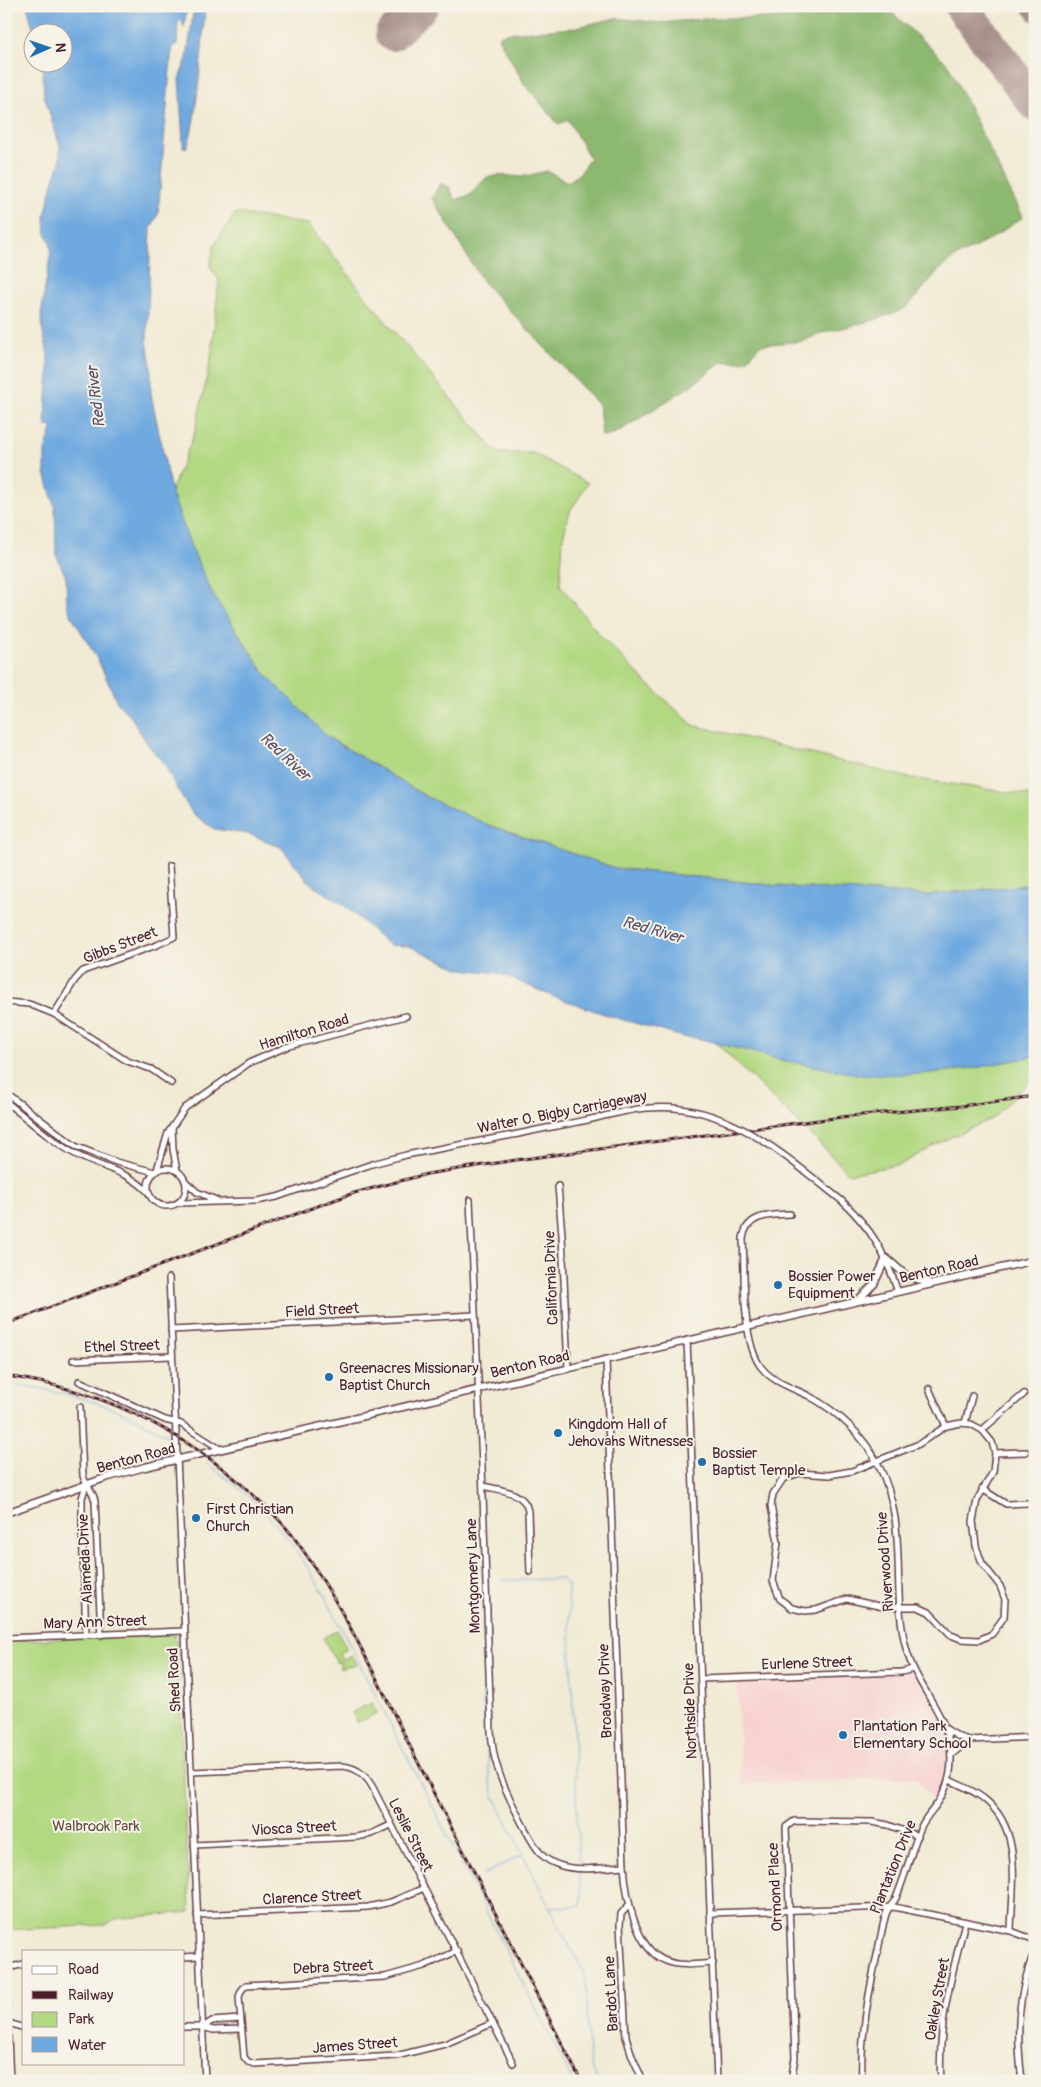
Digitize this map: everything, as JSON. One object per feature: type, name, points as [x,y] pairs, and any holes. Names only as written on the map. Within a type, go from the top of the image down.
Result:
[{"type":"main road","points":[[856,1302],[874,1284],[886,1258],[907,1276],[932,1284]]},
{"type":"main road","name":"Benton Road","points":[[6,1513],[123,1473],[220,1449],[1035,1260]]},
{"type":"street","name":"Gibbs Street","points":[[54,1014],[75,980],[83,971],[157,945],[174,937],[169,866]]},
{"type":"street","points":[[6,1002],[29,1004],[54,1014],[127,1061],[151,1069],[171,1083]]},
{"type":"street","name":"Hamilton Road","points":[[156,1171],[168,1133],[185,1108],[249,1063],[286,1048],[406,1016]]},
{"type":"street","points":[[6,1093],[75,1146],[116,1162],[156,1171],[166,1168],[177,1171]]},
{"type":"street","points":[[6,1102],[62,1146],[92,1162],[128,1175],[148,1192],[151,1198],[160,1205],[166,1206],[178,1203],[185,1193],[184,1181],[177,1171],[173,1149],[172,1126]]},
{"type":"street","name":"Walter O. Bigby Carriageway","points":[[178,1203],[256,1201],[277,1197],[372,1164],[406,1155],[637,1109],[665,1108],[696,1112],[729,1122],[755,1134],[785,1155],[842,1201],[869,1228],[886,1258],[898,1292]]},
{"type":"street","points":[[148,1192],[149,1181],[156,1171]]},
{"type":"street","name":"Walter O. Bigby Carriageway","points":[[184,1181],[197,1192],[219,1201]]},
{"type":"street","name":"California Drive","points":[[558,1186],[568,1368]]},
{"type":"street","name":"Montgomery Lane","points":[[470,1200],[492,1740],[500,1774],[535,1844],[547,1860],[570,1868],[624,1866]]},
{"type":"street","name":"Riverwood Drive","points":[[790,1214],[761,1216],[749,1223],[744,1231],[747,1326],[752,1351],[764,1371],[824,1405],[841,1418],[857,1434],[877,1462],[890,1490],[896,1514],[904,1642],[913,1669],[946,1729]]},
{"type":"street","name":"Shed Road","points":[[169,1278],[205,2081]]},
{"type":"street","name":"Field Street","points":[[171,1330],[475,1315]]},
{"type":"street","name":"Northside Drive","points":[[688,1340],[717,2081]]},
{"type":"street","name":"Ethel Street","points":[[73,1360],[172,1356]]},
{"type":"street","name":"Broadway Drive","points":[[606,1360],[624,1866],[629,1905],[644,1940],[658,1956],[668,1962],[679,1964],[713,1963]]},
{"type":"street","points":[[78,1381],[165,1420],[175,1422],[220,1449]]},
{"type":"street","points":[[929,1389],[946,1426]]},
{"type":"street","points":[[982,1430],[1024,1394]]},
{"type":"street","points":[[965,1423],[972,1396]]},
{"type":"street","name":"Alameda Drive","points":[[80,1407],[83,1470],[86,1485],[82,1498],[86,1635]]},
{"type":"street","points":[[965,1423],[974,1425],[982,1430],[992,1442],[995,1453],[993,1472],[982,1489],[975,1508],[974,1530],[976,1546],[982,1563],[1000,1586],[1005,1598],[1004,1617],[998,1628],[984,1638],[972,1641],[951,1635],[926,1610],[918,1607],[883,1606],[848,1599],[816,1610],[800,1611],[792,1608],[780,1599],[773,1581],[778,1542],[771,1512],[771,1500],[779,1484],[789,1476],[799,1473],[838,1474],[852,1471],[919,1444],[946,1426],[965,1423]]},
{"type":"street","points":[[995,1453],[1026,1452]]},
{"type":"street","name":"Alameda Drive","points":[[86,1485],[92,1492],[95,1501],[101,1634]]},
{"type":"street","points":[[483,1486],[516,1495],[525,1502],[528,1510],[530,1572]]},
{"type":"street","points":[[982,1489],[1006,1504],[1028,1503]]},
{"type":"street","name":"Mary Ann Street","points":[[6,1638],[184,1631]]},
{"type":"street","name":"Eurlene Street","points":[[701,1679],[902,1672],[913,1669]]},
{"type":"street","points":[[946,1729],[959,1737],[970,1740],[1035,1737]]},
{"type":"street","name":"Plantation Drive","points":[[862,2081],[862,2044],[867,2007],[885,1918],[896,1898],[923,1823],[941,1797],[949,1780],[951,1755],[946,1729]]},
{"type":"street","points":[[951,1755],[970,1740]]},
{"type":"street","name":"Leslie Street","points":[[191,1772],[347,1766],[359,1771],[369,1781],[513,2062]]},
{"type":"street","points":[[949,1780],[984,1799],[998,1812],[1006,1825],[1012,1846],[1011,1931]]},
{"type":"street","name":"Ormond Place","points":[[790,2081],[794,2058],[786,1827],[791,1822],[872,1822],[888,1824],[918,1836]]},
{"type":"street","name":"Viosca Street","points":[[194,1845],[357,1837],[372,1834],[392,1825]]},
{"type":"street","name":"Clarence Street","points":[[197,1915],[368,1907],[392,1902],[424,1888]]},
{"type":"street","name":"Bardot Lane","points":[[629,1905],[622,1914],[620,1925],[624,2027],[628,2046],[644,2081]]},
{"type":"street","points":[[710,1913],[890,1906],[1011,1931],[1035,1940]]},
{"type":"street","name":"Oakley Street","points":[[941,2081],[940,2051],[943,2013],[965,1922]]},
{"type":"street","points":[[1022,2081],[1018,2037],[1019,2010],[1023,1986],[1035,1950]]},
{"type":"street","name":"Debra Street","points":[[241,2024],[240,1994],[249,1984],[385,1977],[424,1966],[457,1951]]},
{"type":"street","points":[[185,1957],[199,1956]]},
{"type":"street","points":[[6,1975],[14,1965],[22,1964]]},
{"type":"street","points":[[6,1993],[10,2081]]},
{"type":"street","points":[[202,2027],[212,2021],[241,2024]]},
{"type":"street","points":[[7,2022],[22,2027]]},
{"type":"street","name":"James Street","points":[[241,2024],[244,2057],[248,2062],[255,2064],[396,2056],[435,2047],[493,2023]]},
{"type":"street","points":[[185,2028],[202,2027],[213,2030],[241,2024]]},
{"type":"street","points":[[717,2081],[733,2081]]},
{"type":"shaded area","name":"Plantation Park Elementary School","points":[[913,1669],[947,1732],[950,1774],[937,1804],[915,1778],[741,1784],[737,1678],[902,1672]]},
{"type":"green space","points":[[888,9],[948,64],[1023,217],[989,240],[954,258],[937,272],[907,307],[900,311],[871,321],[821,333],[804,341],[760,345],[748,359],[741,362],[722,362],[692,385],[621,430],[609,436],[602,436],[599,405],[483,282],[432,198],[440,184],[450,187],[455,200],[470,195],[486,178],[499,175],[521,177],[547,171],[568,182],[580,173],[590,158],[568,120],[558,124],[525,85],[498,37],[507,33],[573,28],[616,18],[661,23],[712,18],[769,18]]},
{"type":"green space","points":[[236,213],[308,224],[386,322],[497,453],[533,453],[588,483],[570,511],[563,537],[560,585],[599,634],[648,684],[693,725],[910,778],[1035,796],[1035,884],[927,895],[789,887],[615,868],[488,825],[425,796],[328,737],[265,674],[213,595],[191,547],[171,491],[195,432],[211,358],[219,280],[210,267],[214,245]]},
{"type":"green space","points":[[714,1041],[786,1061],[863,1075],[921,1074],[975,1068],[1035,1056],[1035,1080],[1030,1081],[993,1118],[936,1144],[902,1164],[849,1174]]},
{"type":"green space","points":[[337,1630],[347,1649],[339,1653],[342,1660],[351,1655],[356,1664],[340,1669],[340,1662],[337,1663],[323,1638]]},
{"type":"green space","name":"Walbrook Park","points":[[172,1634],[176,1636],[174,1637],[177,1642],[190,1912],[115,1919],[106,1925],[6,1930],[6,1641]]},
{"type":"green space","points":[[372,1703],[377,1713],[357,1723],[352,1712]]},
{"type":"water","name":"Red River","points":[[27,6],[187,6],[184,27],[181,20],[178,21],[177,44],[173,47],[171,57],[158,214],[151,228],[147,341],[151,366],[151,394],[171,491],[191,547],[213,595],[265,674],[328,737],[425,796],[488,825],[615,868],[789,887],[927,895],[1035,884],[1035,1056],[975,1068],[921,1074],[863,1075],[786,1061],[697,1038],[683,1037],[610,1016],[552,996],[499,973],[460,969],[409,946],[389,945],[344,905],[310,883],[281,847],[249,834],[214,829],[193,814],[165,765],[148,745],[131,717],[118,704],[98,660],[70,613],[67,604],[66,577],[57,557],[55,508],[45,473],[45,451],[52,426],[47,427],[45,423],[49,371],[41,314],[51,250],[46,233],[45,216],[53,182],[60,163],[60,146],[44,95],[43,72],[72,72],[72,22],[31,22]]},
{"type":"water","points":[[194,6],[205,6],[196,103],[190,139],[186,148],[183,147],[179,79],[187,58]]},
{"type":"waterway","points":[[6,1383],[71,1395],[113,1408],[152,1427],[171,1439]]},
{"type":"waterway","points":[[206,1463],[248,1496],[275,1522],[325,1596],[573,2081]]},
{"type":"waterway","points":[[503,1580],[562,1579],[568,1585],[579,1862]]},
{"type":"waterway","points":[[482,1686],[490,1781],[494,1796],[582,1969],[586,1982],[589,2054],[591,2066],[598,2081]]},
{"type":"waterway","points":[[483,1875],[522,1855]]},
{"type":"waterway","points":[[550,1907],[581,1906],[580,1873]]},
{"type":"taxiway","points":[[1028,6],[1035,15]]},
{"type":"runway","points":[[392,34],[422,6]]},
{"type":"runway","points":[[961,6],[1035,104]]},
{"type":"railway","points":[[6,1324],[354,1193],[427,1174],[516,1160],[850,1116],[961,1106],[1035,1096]]},
{"type":"railway","points":[[6,1376],[73,1390],[136,1414],[166,1430],[222,1468],[275,1515],[287,1529],[316,1570],[350,1627],[581,2081]]},
{"type":"place","name":"Bossier Power Equipment","points":[[778,1285]]},
{"type":"place","name":"Greenacres Missionary Baptist Church","points":[[329,1377]]},
{"type":"place","name":"Kingdom Hall of Jehovahs Witnesses","points":[[558,1433]]},
{"type":"place","name":"Bossier Baptist Temple","points":[[702,1462]]},
{"type":"place","name":"First Christian Church","points":[[196,1518]]},
{"type":"place","name":"Plantation Park Elementary School","points":[[843,1735]]}]
